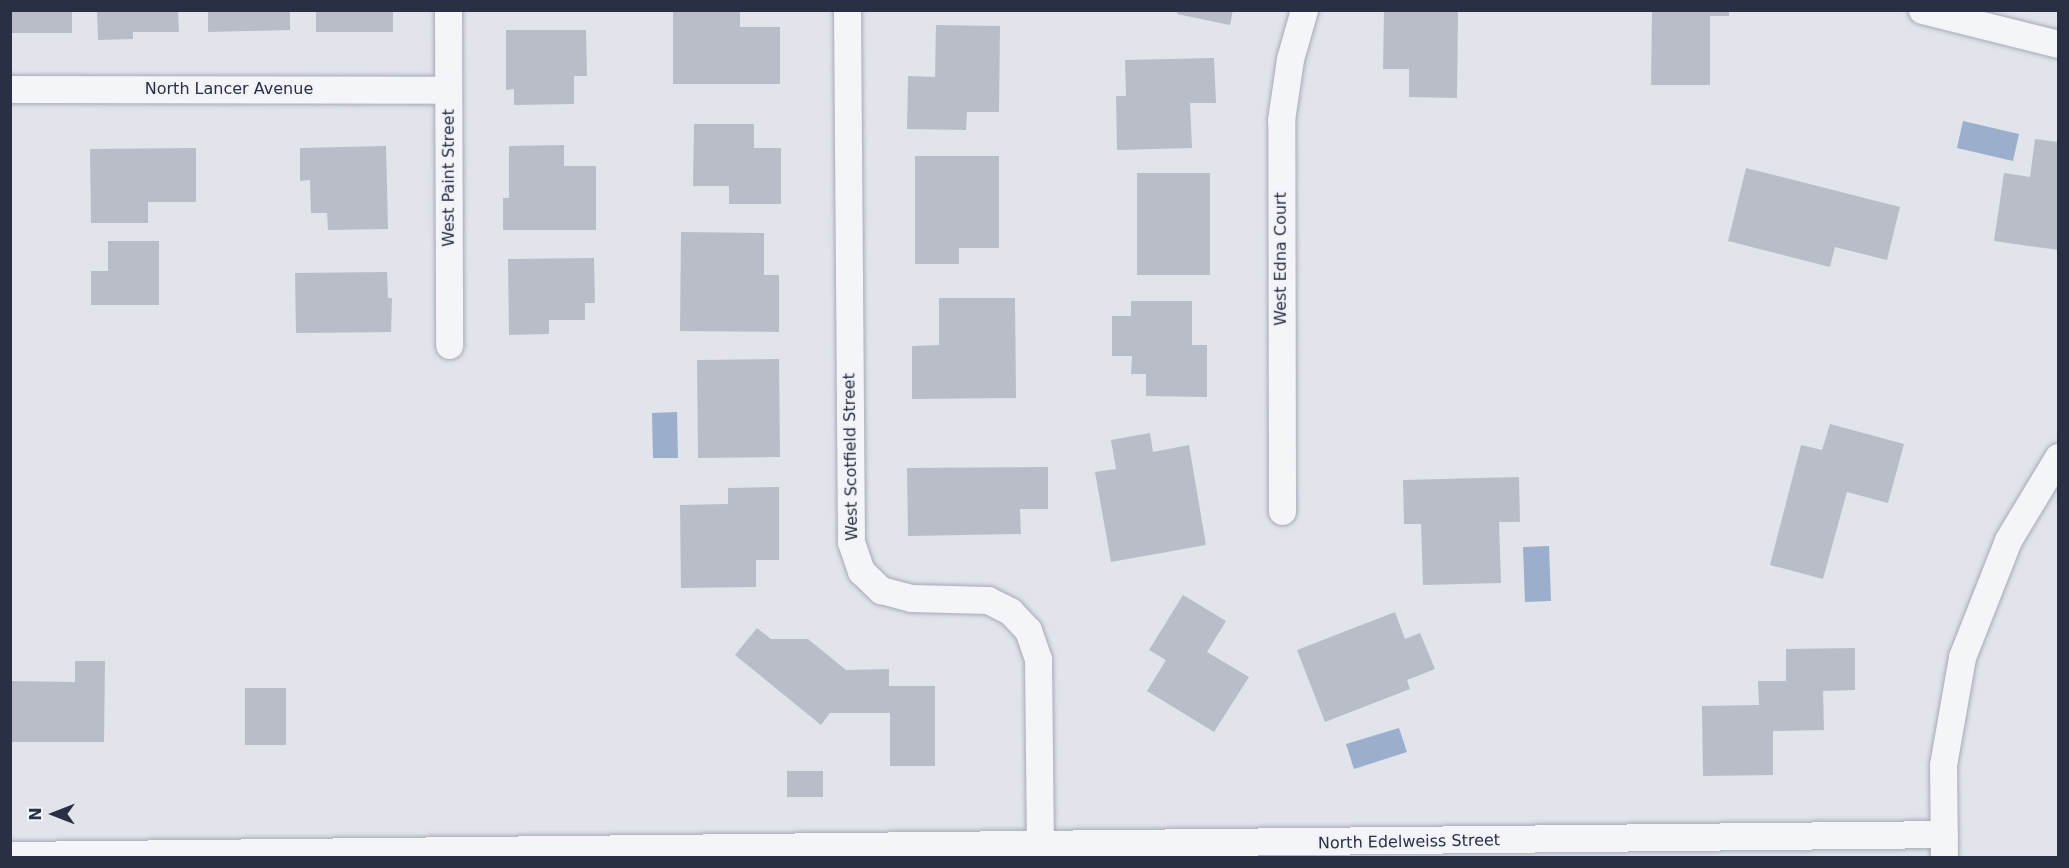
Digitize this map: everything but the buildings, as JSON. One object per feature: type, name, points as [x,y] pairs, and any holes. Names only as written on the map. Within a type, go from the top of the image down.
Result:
[{"type":"street","name":"West Paint Street","points":[[448,10],[449,345]]},
{"type":"street","name":"West Scotfield Street","points":[[847,10],[851,542],[861,571],[881,590],[911,598],[988,600],[1010,611],[1028,630],[1038,658],[1040,845]]},
{"type":"street","name":"West Edna Court","points":[[1282,511],[1281,120],[1290,59],[1305,10]]},
{"type":"street","points":[[1922,10],[2058,44]]},
{"type":"street","name":"North Lancer Avenue","points":[[10,89],[448,90]]},
{"type":"street","points":[[1944,846],[1943,765],[1962,657],[2008,540],[2058,457]]},
{"type":"street","name":"North Edelweiss Street","points":[[10,855],[1040,845],[1143,851],[1944,846]]},
{"type":"water","points":[[1963,121],[2019,134],[2013,161],[1957,148]]},
{"type":"water","points":[[677,412],[678,458],[653,458],[652,413]]},
{"type":"water","points":[[1549,546],[1551,601],[1525,602],[1523,547]]},
{"type":"water","points":[[1399,728],[1407,752],[1354,769],[1346,744]]}]
